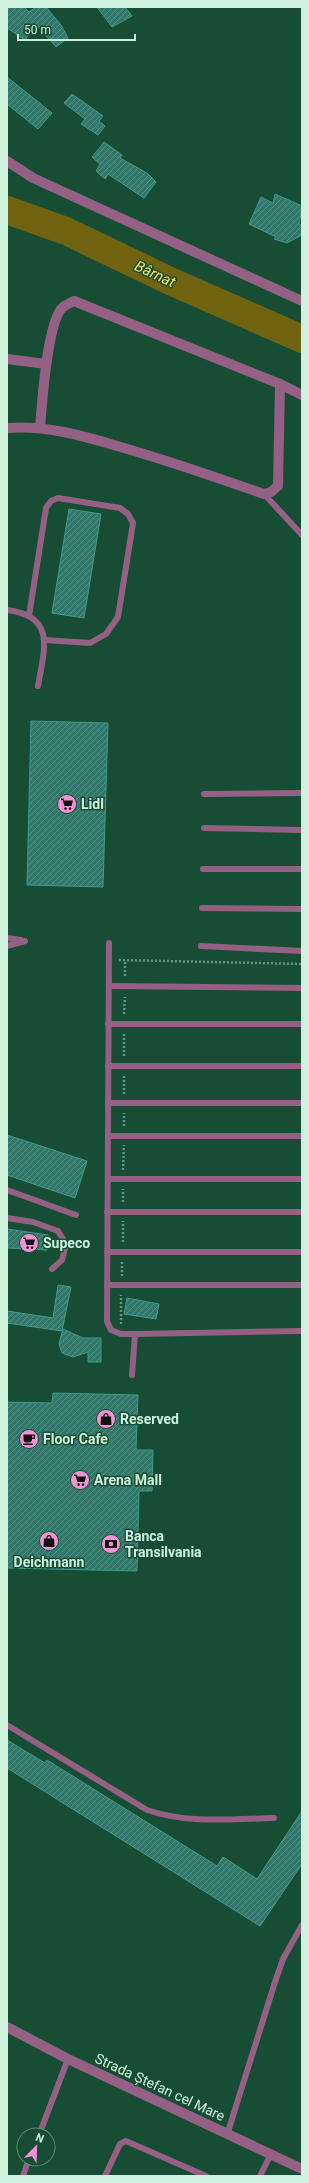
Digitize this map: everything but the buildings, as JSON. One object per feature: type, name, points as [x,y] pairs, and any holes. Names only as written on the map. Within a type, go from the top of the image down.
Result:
[{"type":"street","points":[[7,161],[33,178],[302,301]]},
{"type":"street","points":[[40,428],[46,364],[56,322],[62,308],[74,301],[280,384],[302,396]]},
{"type":"street","points":[[7,359],[46,364]]},
{"type":"street","points":[[7,428],[28,426],[88,437],[163,459],[264,494],[270,492],[278,486],[280,384]]},
{"type":"street","name":"Strada Ștefan cel Mare","points":[[7,2027],[68,2059],[302,2169]]},
{"type":"lane","points":[[264,494],[302,535]]},
{"type":"lane","points":[[29,616],[46,508],[50,501],[58,498],[66,499],[120,508],[128,514],[133,523],[118,617],[106,634],[90,643],[45,640]]},
{"type":"lane","points":[[7,610],[29,616],[38,623],[45,640],[38,686]]},
{"type":"lane","points":[[204,794],[302,793]]},
{"type":"lane","points":[[204,828],[302,830]]},
{"type":"lane","points":[[203,869],[302,869]]},
{"type":"lane","points":[[202,908],[302,909]]},
{"type":"lane","points":[[7,938],[25,941],[7,946]]},
{"type":"lane","points":[[109,943],[107,1321],[111,1330],[121,1334],[302,1332]]},
{"type":"lane","points":[[202,946],[302,951]]},
{"type":"lane","points":[[109,986],[302,988]]},
{"type":"lane","points":[[108,1024],[302,1024]]},
{"type":"lane","points":[[108,1066],[302,1066]]},
{"type":"lane","points":[[108,1103],[302,1104]]},
{"type":"lane","points":[[108,1136],[302,1136]]},
{"type":"lane","points":[[108,1179],[302,1179]]},
{"type":"lane","points":[[7,1190],[76,1215]]},
{"type":"lane","points":[[107,1212],[302,1212]]},
{"type":"lane","points":[[7,1218],[33,1222],[58,1231],[66,1244],[62,1260],[52,1269]]},
{"type":"lane","points":[[107,1252],[302,1252]]},
{"type":"lane","points":[[107,1285],[302,1285]]},
{"type":"lane","points":[[132,1375],[134,1334]]},
{"type":"lane","points":[[7,1725],[147,1810],[169,1817],[191,1819],[274,1818]]},
{"type":"lane","points":[[227,2135],[283,1959],[302,1925]]},
{"type":"lane","points":[[42,2127],[68,2059]]},
{"type":"lane","points":[[105,2176],[120,2144],[126,2141],[206,2176]]},
{"type":"lane","points":[[260,2176],[270,2154]]},
{"type":"path","points":[[109,960],[302,964]]},
{"type":"waterway","name":"Bârnat","points":[[7,210],[66,231],[170,281],[302,339]]},
{"type":"place","name":"Lidl","points":[[67,804]]},
{"type":"place","name":"Supeco","points":[[29,1243]]},
{"type":"place","name":"Reserved","points":[[106,1419]]},
{"type":"place","name":"Floor Cafe","points":[[29,1439]]},
{"type":"place","name":"Arena Mall","points":[[80,1480]]},
{"type":"place","name":"Deichmann","points":[[49,1541]]},
{"type":"place","name":"Banca Transilvania","points":[[111,1544]]}]
